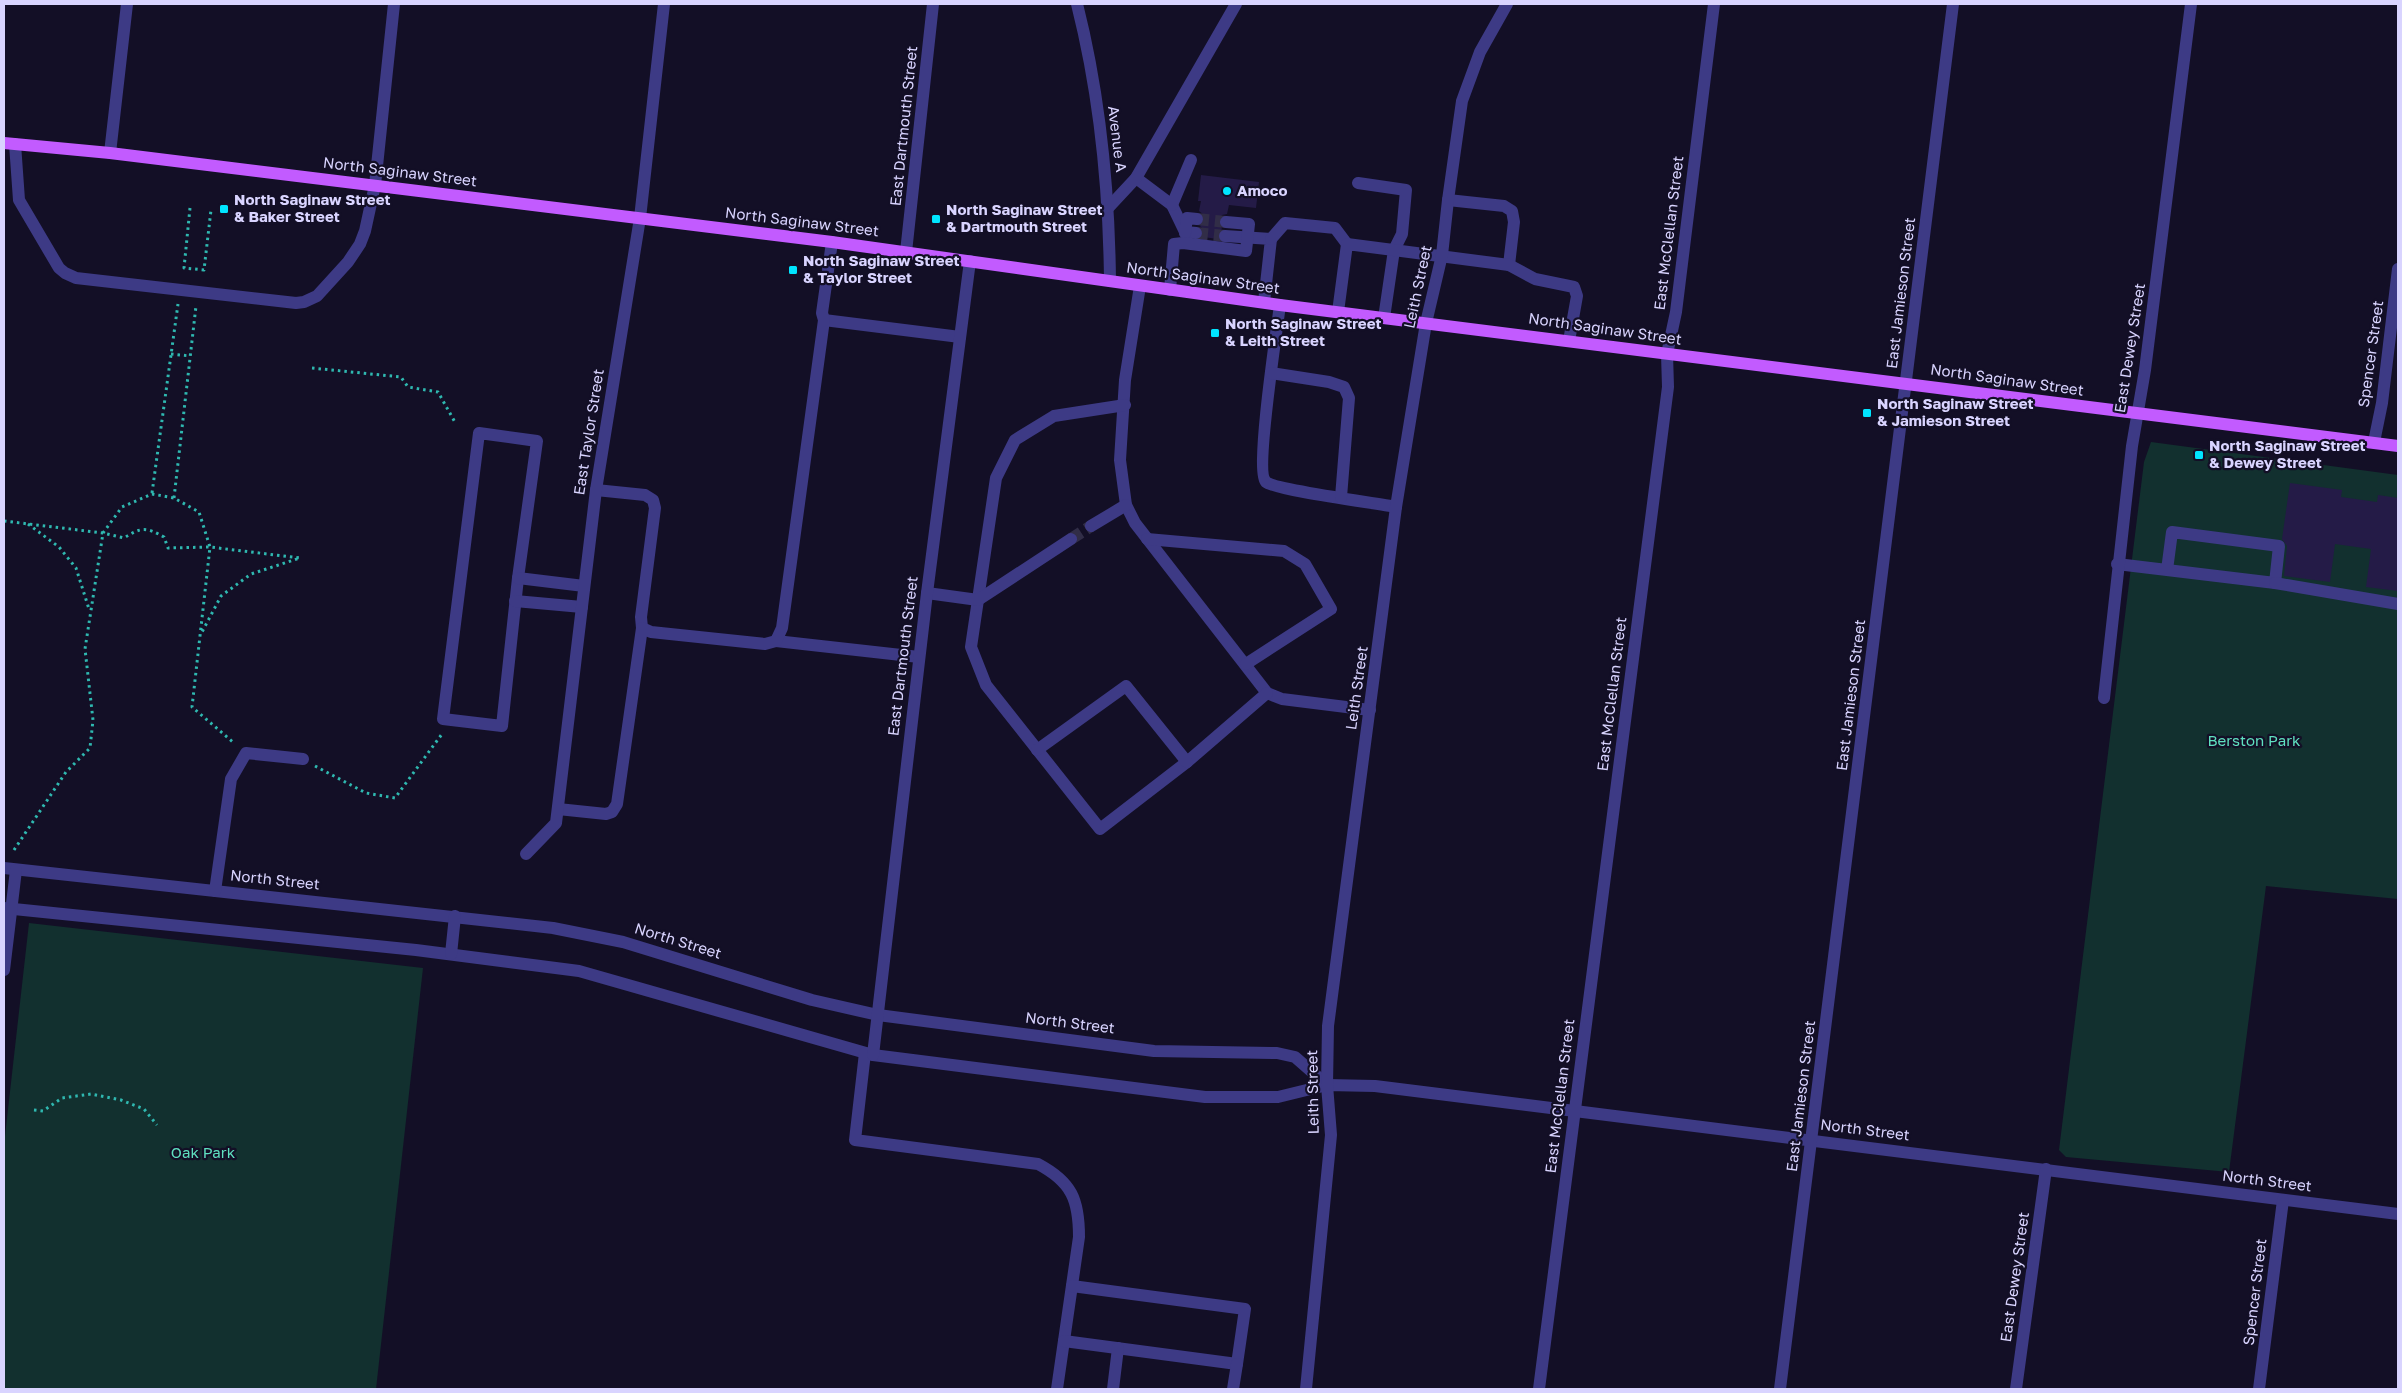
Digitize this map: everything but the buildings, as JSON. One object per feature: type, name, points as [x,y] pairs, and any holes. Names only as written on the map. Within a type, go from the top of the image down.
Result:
[{"type":"main road","name":"North Saginaw Street","points":[[10,144],[110,153],[832,242],[1280,305],[2398,446]]},
{"type":"street","points":[[110,153],[127,4]]},
{"type":"street","points":[[10,144],[20,200],[59,268],[65,273],[76,278],[296,303],[304,302],[317,296],[354,254],[365,231],[375,185],[394,4]]},
{"type":"street","name":"East Taylor Street","points":[[526,854],[556,823],[596,490],[640,218],[664,4]]},
{"type":"street","name":"East Dartmouth Street","points":[[906,252],[934,4]]},
{"type":"street","name":"Avenue A","points":[[1077,4],[1089,52],[1109,207],[1110,281]]},
{"type":"street","points":[[1109,207],[1136,178],[1236,4]]},
{"type":"street","name":"Leith Street","points":[[1306,1389],[1331,1135],[1327,1086],[1328,1026],[1396,507],[1426,323],[1442,256],[1462,101],[1480,52],[1507,4]]},
{"type":"street","name":"East McClellan Street","points":[[1539,1389],[1668,388],[1667,354],[1676,312],[1714,4]]},
{"type":"street","name":"East Jamieson Street","points":[[1780,1389],[1953,4]]},
{"type":"street","name":"East Dewey Street","points":[[2104,698],[2117,564],[2136,414],[2145,370],[2191,4]]},
{"type":"street","points":[[1172,206],[1191,160]]},
{"type":"street","points":[[1136,178],[1172,206],[1188,236]]},
{"type":"street","points":[[1358,183],[1406,190],[1402,234],[1394,250],[1384,318]]},
{"type":"street","points":[[1448,200],[1504,206],[1512,210],[1514,222],[1509,265]]},
{"type":"street","points":[[1188,236],[1186,218],[1197,219]]},
{"type":"street","points":[[1170,290],[1174,244],[1188,236],[1246,251],[1249,224],[1226,222]]},
{"type":"street","points":[[1264,302],[1271,239],[1286,223],[1335,228],[1347,244],[1338,312]]},
{"type":"street","points":[[1225,236],[1271,239]]},
{"type":"street","points":[[776,641],[782,628],[824,320],[822,313],[832,242]]},
{"type":"street","points":[[1347,244],[1509,265],[1535,279],[1574,287],[1578,296],[1569,341]]},
{"type":"street","name":"East Dartmouth Street","points":[[970,261],[927,593],[878,1015],[869,1054],[856,1140],[1038,1164],[1057,1174],[1072,1193],[1079,1214],[1079,1237],[1072,1286]]},
{"type":"street","name":"Spencer Street","points":[[2374,442],[2382,403],[2398,269]]},
{"type":"street","points":[[1140,286],[1125,380],[1120,460],[1126,505],[1135,523],[1268,693],[1282,699],[1370,710]]},
{"type":"street","points":[[1280,305],[1262,451],[1262,477],[1267,483],[1287,489],[1396,507]]},
{"type":"street","points":[[824,320],[960,337]]},
{"type":"street","points":[[1272,373],[1329,382],[1344,387],[1349,398],[1341,497]]},
{"type":"street","points":[[1124,405],[1054,416],[1015,440],[996,478],[971,646],[986,685],[1100,829],[1187,762],[1268,693]]},
{"type":"street","points":[[479,433],[537,441],[518,578],[502,726],[443,719],[479,433]]},
{"type":"street","points":[[558,809],[606,814],[612,812],[617,804],[642,628],[641,617],[655,508],[653,500],[645,495],[596,490]]},
{"type":"street","points":[[1091,526],[1126,505]]},
{"type":"street","points":[[2167,570],[2172,532],[2279,546],[2274,583]]},
{"type":"street","points":[[927,593],[978,600],[1071,539]]},
{"type":"street","points":[[1148,539],[1284,551],[1304,564],[1331,609],[1246,664]]},
{"type":"street","points":[[2117,564],[2274,583],[2398,604]]},
{"type":"street","points":[[518,578],[584,586]]},
{"type":"street","points":[[515,601],[582,607]]},
{"type":"street","points":[[642,628],[650,632],[765,644],[776,641],[920,657]]},
{"type":"street","points":[[1038,750],[1126,686],[1187,762]]},
{"type":"street","points":[[215,891],[231,779],[246,753],[304,759]]},
{"type":"street","points":[[4,970],[10,869]]},
{"type":"street","name":"North Street","points":[[10,869],[553,928],[623,942],[812,1000],[878,1015],[1154,1051],[1277,1053],[1295,1057],[1327,1086]]},
{"type":"street","name":"North Street","points":[[7,908],[451,954],[579,971],[869,1054],[1205,1097],[1278,1097],[1327,1086],[1375,1086],[2398,1214]]},
{"type":"street","points":[[451,954],[455,916]]},
{"type":"street","name":"East Dewey Street","points":[[2016,1389],[2046,1169]]},
{"type":"street","name":"Spencer Street","points":[[2259,1389],[2283,1200]]},
{"type":"street","points":[[1057,1389],[1072,1286],[1245,1309],[1233,1389]]},
{"type":"street","points":[[1064,1341],[1237,1364]]},
{"type":"street","points":[[1113,1389],[1118,1348]]},
{"type":"path","points":[[190,208],[184,268],[204,270],[211,210]]},
{"type":"path","points":[[152,494],[178,301]]},
{"type":"path","points":[[174,498],[196,303]]},
{"type":"path","points":[[171,354],[190,356]]},
{"type":"path","points":[[312,368],[401,377],[408,387],[438,392],[456,424]]},
{"type":"path","points":[[14,850],[66,772],[90,748],[93,720],[84,649],[102,533],[122,507],[152,494],[174,498],[199,512],[210,547],[192,707],[246,753]]},
{"type":"path","points":[[4,521],[102,533],[124,538],[137,530],[151,529],[164,537],[168,548],[210,547],[300,558],[251,574],[221,596],[200,636]]},
{"type":"path","points":[[28,524],[59,547],[76,568],[90,612]]},
{"type":"path","points":[[304,759],[366,793],[395,798],[444,731]]},
{"type":"path","points":[[34,1110],[43,1111],[62,1098],[91,1094],[122,1100],[144,1109],[157,1125]]},
{"type":"green space","name":"Berston Park","points":[[2151,442],[2398,475],[2398,899],[2266,886],[2229,1172],[2066,1157],[2059,1150],[2144,462]]},
{"type":"green space","name":"Oak Park","points":[[29,923],[423,968],[376,1389],[4,1389],[4,1145]]},
{"type":"tunnel","points":[[1197,219],[1226,222]]},
{"type":"tunnel","points":[[1196,233],[1225,236]]},
{"type":"tunnel","points":[[1071,539],[1091,526]]},
{"type":"place","name":"Amoco","points":[[1227,191]]},
{"type":"place","name":"North Saginaw Street & Baker Street","points":[[224,209]]},
{"type":"place","name":"North Saginaw Street & Dartmouth Street","points":[[936,219]]},
{"type":"place","name":"North Saginaw Street & Taylor Street","points":[[793,270]]},
{"type":"place","name":"North Saginaw Street & Leith Street","points":[[1215,333]]},
{"type":"place","name":"North Saginaw Street & Jamieson Street","points":[[1867,413]]},
{"type":"place","name":"North Saginaw Street & Dewey Street","points":[[2199,455]]}]
